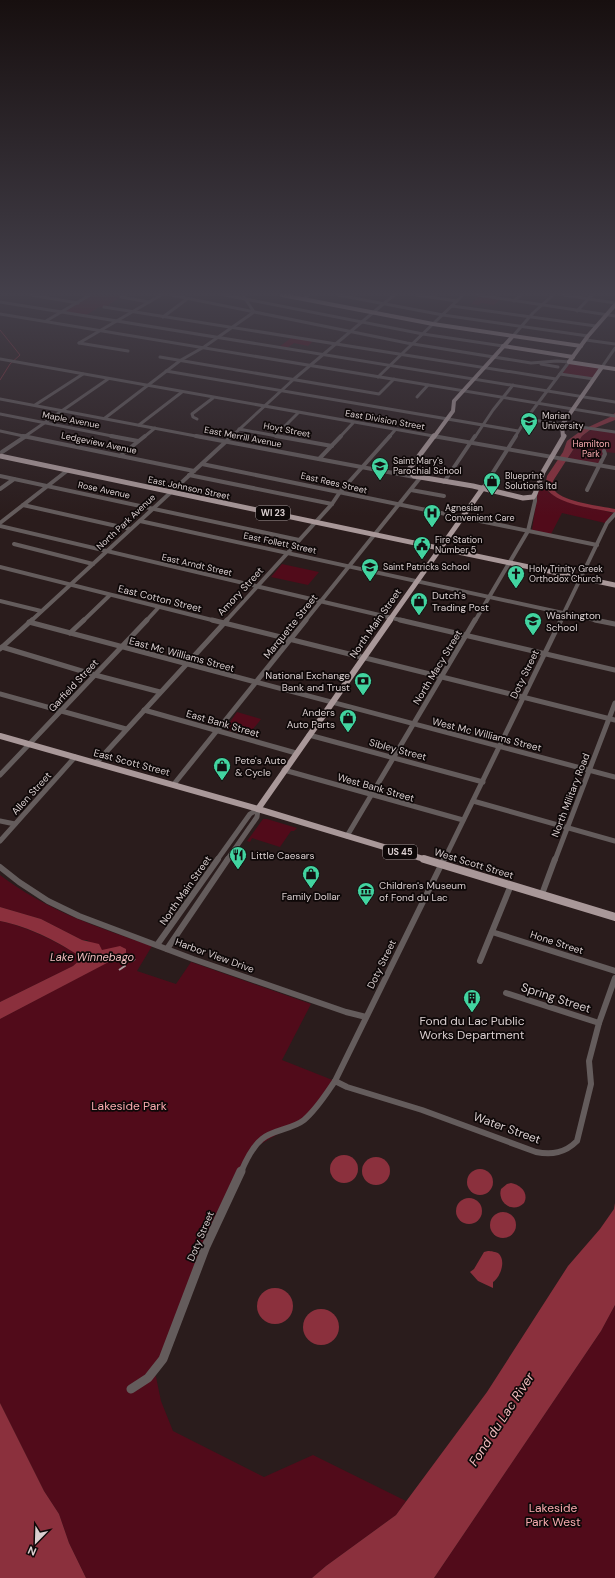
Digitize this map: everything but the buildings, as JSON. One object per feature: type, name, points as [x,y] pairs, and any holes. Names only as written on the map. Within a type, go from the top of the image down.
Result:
[{"type":"main road","points":[[420,478],[410,474],[409,470],[453,411],[454,401],[482,369]]},
{"type":"main road","name":"North Macy Street","points":[[535,494],[542,475],[564,435],[562,427],[572,409],[601,369]]},
{"type":"main road","points":[[562,427],[573,426]]},
{"type":"main road","name":"East Johnson Street","points":[[1,454],[171,492],[376,534]]},
{"type":"main road","name":"East Merrill Avenue","points":[[420,478],[473,486],[482,490]]},
{"type":"main road","points":[[482,490],[523,498],[532,497],[535,494]]},
{"type":"main road","name":"North Main Street","points":[[258,809],[482,490]]},
{"type":"main road","name":"WI 23","points":[[376,534],[441,548]]},
{"type":"main road","points":[[441,548],[615,585]]},
{"type":"main road","name":"East Scott Street","points":[[0,736],[30,743],[258,809]]},
{"type":"main road","name":"West Scott Street","points":[[258,809],[615,917]]},
{"type":"street","name":"East Division Street","points":[[53,369],[353,423],[615,468]]},
{"type":"street","points":[[105,418],[169,369]]},
{"type":"street","points":[[232,369],[379,394],[394,379]]},
{"type":"street","name":"North Park Avenue","points":[[1,648],[307,369]]},
{"type":"street","points":[[331,369],[613,416]]},
{"type":"street","points":[[378,377],[387,369]]},
{"type":"street","points":[[407,369],[615,402]]},
{"type":"street","points":[[487,369],[556,379]]},
{"type":"street","name":"North Main Street","points":[[482,490],[526,419],[564,369]]},
{"type":"street","points":[[166,371],[518,431]]},
{"type":"street","points":[[35,405],[83,374]]},
{"type":"street","points":[[560,374],[594,379]]},
{"type":"street","points":[[1,454],[61,410],[108,379]]},
{"type":"street","points":[[417,397],[428,385]]},
{"type":"street","points":[[444,482],[470,443],[513,385]]},
{"type":"street","points":[[139,425],[182,392]]},
{"type":"street","points":[[197,419],[192,417],[192,414],[213,398]]},
{"type":"street","name":"East Merrill Avenue","points":[[0,399],[420,478]]},
{"type":"street","points":[[284,427],[298,413]]},
{"type":"street","name":"Maple Avenue","points":[[0,414],[138,441]]},
{"type":"street","points":[[526,419],[562,427]]},
{"type":"street","points":[[319,459],[353,423]]},
{"type":"street","points":[[573,426],[615,432]]},
{"type":"street","points":[[120,456],[155,428]]},
{"type":"street","name":"Hoyt Street","points":[[239,429],[332,446]]},
{"type":"street","name":"Amory Street","points":[[96,763],[316,522],[395,430]]},
{"type":"street","name":"Ledgeview Avenue","points":[[0,431],[194,471]]},
{"type":"street","points":[[587,490],[605,454],[604,451]]},
{"type":"street","name":"East Rees Street","points":[[202,464],[597,545]]},
{"type":"street","points":[[0,523],[68,470]]},
{"type":"street","points":[[403,475],[409,470]]},
{"type":"street","points":[[189,475],[332,504]]},
{"type":"street","name":"Rose Avenue","points":[[0,476],[298,540]]},
{"type":"street","name":"Marquette Street","points":[[174,784],[420,478]]},
{"type":"street","points":[[0,489],[14,479]]},
{"type":"street","points":[[411,490],[444,496]]},
{"type":"street","name":"North Macy Street","points":[[347,836],[528,531],[535,494]]},
{"type":"street","points":[[523,498],[531,500],[534,504]]},
{"type":"street","points":[[23,505],[130,529]]},
{"type":"street","name":"Doty Street","points":[[131,1389],[148,1378],[163,1359],[206,1246],[226,1202],[254,1148],[263,1138],[294,1126],[304,1120],[319,1104],[335,1081],[483,782],[581,577],[608,523],[615,514]]},
{"type":"street","name":"East Follett Street","points":[[140,521],[615,624]]},
{"type":"street","name":"East Arndt Street","points":[[0,526],[615,670]]},
{"type":"street","points":[[14,544],[93,564]]},
{"type":"street","name":"East Cotton Street","points":[[0,567],[612,719]]},
{"type":"street","points":[[70,633],[110,595]]},
{"type":"street","points":[[0,602],[40,613]]},
{"type":"street","name":"Garfield Street","points":[[0,775],[159,607]]},
{"type":"street","name":"East Mc Williams Street","points":[[29,622],[331,703]]},
{"type":"street","points":[[1,648],[160,692]]},
{"type":"street","points":[[0,694],[126,729]]},
{"type":"street","name":"West Mc Williams Street","points":[[331,703],[615,777]]},
{"type":"street","name":"North Military Road","points":[[542,894],[589,770],[612,719],[615,703]]},
{"type":"street","name":"East Bank Street","points":[[144,710],[296,753]]},
{"type":"street","name":"Sibley Street","points":[[309,735],[483,782]]},
{"type":"street","name":"Allen Street","points":[[0,841],[75,757]]},
{"type":"street","name":"West Bank Street","points":[[284,770],[463,820]]},
{"type":"street","points":[[473,801],[615,841]]},
{"type":"street","name":"North Main Street","points":[[157,945],[250,814],[258,809]]},
{"type":"street","name":"North Main Street","points":[[167,949],[257,817],[258,809]]},
{"type":"street","points":[[0,821],[15,824]]},
{"type":"street","name":"Harbor View Drive","points":[[0,867],[34,893],[60,908],[167,949],[346,1012],[366,1017]]},
{"type":"street","points":[[480,961],[511,885]]},
{"type":"street","name":"Hone Street","points":[[492,932],[615,971]]},
{"type":"street","name":"Water Street","points":[[335,1081],[347,1087],[422,1110],[536,1152],[549,1154],[561,1152],[570,1148],[577,1141],[591,1084],[589,1061],[599,1023],[615,978]]},
{"type":"street","name":"Spring Street","points":[[506,993],[599,1023]]},
{"type":"green space","points":[[564,369],[601,369],[594,379],[560,374]]},
{"type":"green space","name":"Hamilton Park","points":[[593,429],[615,432],[615,453],[605,452],[599,465],[567,460],[582,436]]},
{"type":"green space","points":[[541,485],[545,486],[549,493],[615,514],[605,523],[562,513],[551,534],[532,530],[537,496]]},
{"type":"green space","points":[[282,564],[319,572],[308,585],[271,577]]},
{"type":"green space","points":[[237,712],[261,719],[249,732],[246,733],[238,733],[225,729]]},
{"type":"green space","points":[[263,819],[297,828],[294,831],[291,831],[280,847],[252,838],[250,842],[247,841]]},
{"type":"green space","name":"Lakeside Park","points":[[0,875],[36,899],[73,917],[152,946],[137,971],[176,984],[191,962],[311,1004],[282,1060],[335,1081],[312,1114],[254,1148],[153,1372],[156,1377],[161,1401],[173,1431],[264,1477],[313,1455],[406,1501],[396,1515],[312,1578],[86,1578],[69,1543],[59,1514],[44,1491],[0,1403],[0,1019],[125,953],[102,950],[87,940],[82,940],[41,919],[0,907]]},
{"type":"green space","points":[[0,921],[22,927],[42,935],[80,956],[81,959],[73,966],[0,1002]]},
{"type":"green space","name":"Lakeside Park West","points":[[615,1305],[615,1578],[434,1578],[601,1331]]},
{"type":"water","points":[[615,413],[615,420],[590,430],[582,436],[553,481],[553,486],[555,491],[566,498],[615,509],[615,513],[576,505],[557,498],[545,486],[547,476],[563,452],[567,441],[582,430],[610,417]]},
{"type":"water","name":"Lake Winnebago","points":[[0,907],[41,919],[82,940],[99,944],[102,950],[120,946],[126,949],[126,953],[0,1019],[0,1002],[73,966],[81,959],[80,956],[42,935],[22,927],[0,921]]},
{"type":"water","points":[[344,1155],[354,1159],[358,1169],[354,1179],[344,1183],[334,1179],[330,1169],[334,1159]]},
{"type":"water","points":[[376,1157],[386,1161],[390,1171],[386,1181],[376,1185],[366,1181],[362,1171],[366,1161]]},
{"type":"water","points":[[480,1169],[489,1173],[493,1182],[489,1191],[480,1195],[471,1191],[467,1182],[471,1173]]},
{"type":"water","points":[[511,1183],[521,1188],[525,1193],[524,1203],[520,1206],[511,1207],[501,1199],[501,1189],[507,1184]]},
{"type":"water","points":[[469,1198],[478,1202],[482,1211],[478,1220],[469,1224],[460,1220],[456,1211],[460,1202]]},
{"type":"water","name":"Fond du Lac River","points":[[615,1203],[615,1305],[601,1331],[434,1578],[312,1578],[396,1515],[487,1392],[568,1266],[600,1229],[614,1209]]},
{"type":"water","points":[[503,1212],[512,1216],[516,1225],[512,1234],[503,1238],[494,1234],[490,1225],[494,1216]]},
{"type":"water","points":[[488,1251],[498,1253],[502,1260],[502,1269],[496,1280],[493,1282],[493,1288],[478,1281],[470,1272],[474,1269],[484,1252]]},
{"type":"water","points":[[279,1288],[288,1293],[292,1299],[292,1313],[288,1319],[279,1324],[271,1324],[262,1319],[258,1313],[257,1302],[262,1293],[268,1289]]},
{"type":"water","points":[[324,1309],[334,1314],[338,1320],[338,1334],[334,1340],[328,1344],[318,1345],[308,1340],[304,1334],[303,1324],[308,1314],[314,1310]]},
{"type":"water","points":[[0,1403],[44,1491],[59,1514],[69,1543],[86,1578],[0,1578]]},
{"type":"waterway","points":[[0,380],[7,369]]},
{"type":"railway","points":[[119,970],[135,959]]},
{"type":"place","name":"Marian University","points":[[529,436]]},
{"type":"place","name":"Saint Mary's Parochial School","points":[[380,481]]},
{"type":"place","name":"Blueprint Solutions ltd","points":[[492,496]]},
{"type":"place","name":"Agnesian Convenient Care","points":[[432,528]]},
{"type":"place","name":"Fire Station Number 5","points":[[422,560]]},
{"type":"place","name":"Saint Patricks School","points":[[370,582]]},
{"type":"place","name":"Holy Trinity Greek Orthodox Church","points":[[516,589]]},
{"type":"place","name":"Dutch's Trading Post","points":[[419,616]]},
{"type":"place","name":"Washington School","points":[[533,636]]},
{"type":"place","name":"National Exchange Bank and Trust","points":[[363,696]]},
{"type":"place","name":"Anders Auto Parts","points":[[348,733]]},
{"type":"place","name":"Pete's Auto & Cycle","points":[[222,781]]},
{"type":"place","name":"Little Caesars","points":[[238,870]]},
{"type":"place","name":"Family Dollar","points":[[311,889]]},
{"type":"place","name":"Children's Museum of Fond du Lac","points":[[366,906]]},
{"type":"place","name":"Fond du Lac Public Works Department","points":[[472,1013]]}]
